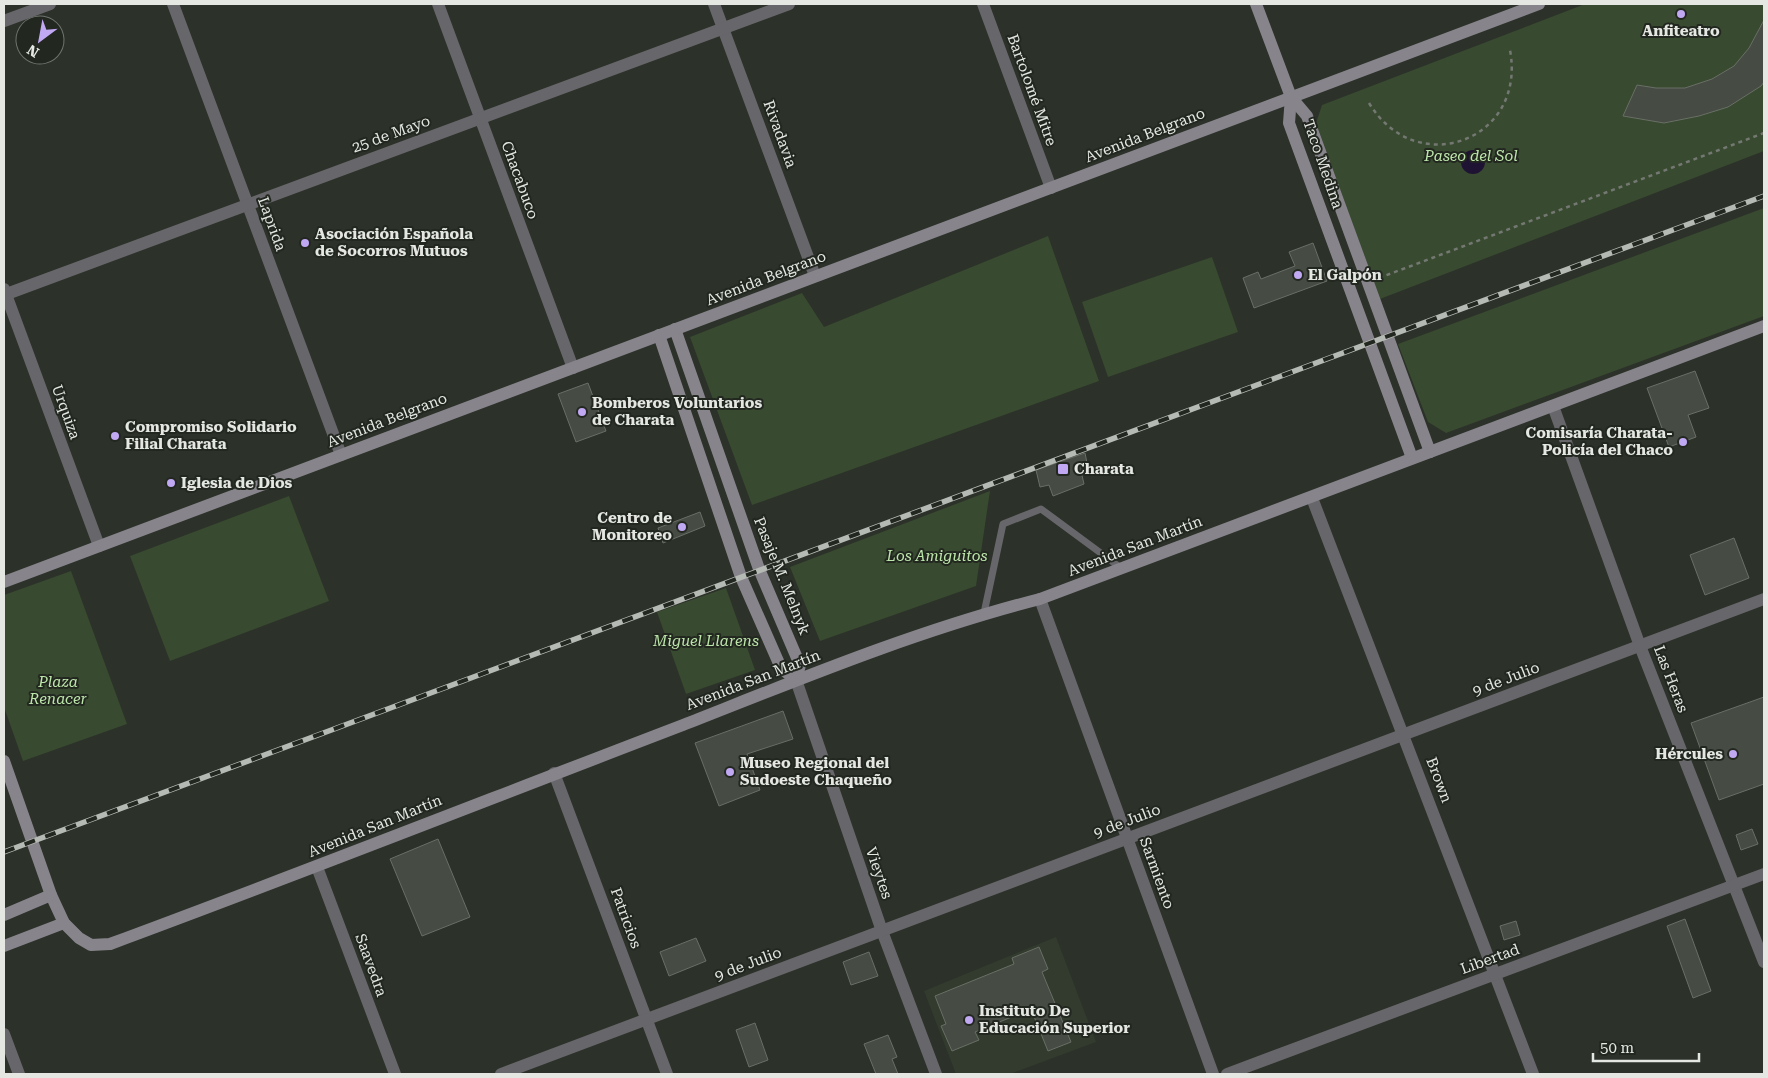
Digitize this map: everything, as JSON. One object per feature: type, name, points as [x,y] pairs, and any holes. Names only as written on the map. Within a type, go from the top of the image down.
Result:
[{"type":"main road","points":[[1256,4],[1291,97]]},
{"type":"main road","name":"Avenida Belgrano","points":[[4,582],[1051,188],[1531,5]]},
{"type":"main road","name":"Taco Medina","points":[[1291,97],[1307,116],[1430,452]]},
{"type":"main road","name":"Taco Medina","points":[[1291,97],[1289,123],[1412,458]]},
{"type":"main road","name":"Avenida San Martín","points":[[64,923],[79,938],[91,945],[110,944],[317,867],[796,680],[984,614],[1040,599],[1764,326]]},
{"type":"main road","name":"Pasaje M. Melnyk","points":[[675,329],[759,569],[800,665],[796,680]]},
{"type":"main road","points":[[658,335],[741,576],[781,668],[796,680]]},
{"type":"main road","points":[[4,765],[51,896],[64,923],[4,946]]},
{"type":"main road","points":[[4,915],[51,896]]},
{"type":"street","points":[[4,21],[50,4]]},
{"type":"street","name":"Laprida","points":[[173,4],[341,455]]},
{"type":"street","name":"Chacabuco","points":[[438,4],[573,368]]},
{"type":"street","name":"Rivadavia","points":[[714,4],[815,276]]},
{"type":"street","name":"25 de Mayo","points":[[4,292],[789,4]]},
{"type":"street","name":"Bartolomé Mitre","points":[[983,4],[1051,188]]},
{"type":"street","name":"Urquiza","points":[[4,292],[98,546]]},
{"type":"street","name":"Las Heras","points":[[1553,406],[1640,646],[1764,962]]},
{"type":"street","name":"Brown","points":[[1312,498],[1533,1074]]},
{"type":"street","name":"Sarmiento","points":[[1040,599],[1213,1074]]},
{"type":"street","name":"9 de Julio","points":[[501,1074],[1764,599]]},
{"type":"street","name":"Vieytes","points":[[796,680],[882,931],[936,1074]]},
{"type":"street","name":"Patricios","points":[[554,773],[667,1074]]},
{"type":"street","name":"Saavedra","points":[[317,867],[395,1074]]},
{"type":"street","name":"Libertad","points":[[1227,1074],[1764,874]]},
{"type":"street","points":[[4,1034],[19,1074]]},
{"type":"lane","points":[[984,614],[1003,524],[1042,509],[1121,568]]},
{"type":"path","points":[[1369,103],[1386,126],[1409,140],[1436,145],[1463,140],[1485,128],[1501,110],[1512,81],[1510,50]]},
{"type":"path","points":[[1378,278],[1764,133]]},
{"type":"shaded area","points":[[1473,150],[1478,151],[1484,157],[1484,167],[1478,173],[1473,174],[1468,173],[1462,167],[1461,162],[1462,157],[1468,151]]},
{"type":"shaded area","points":[[1056,937],[1096,1042],[1010,1074],[956,1074],[924,991]]},
{"type":"green space","name":"Paseo del Sol","points":[[1585,4],[1764,4],[1764,151],[1380,299],[1316,123],[1322,105]]},
{"type":"green space","points":[[1764,208],[1764,316],[1446,433],[1428,422],[1398,344]]},
{"type":"green space","points":[[1048,236],[1099,381],[752,505],[690,337],[802,293],[824,327]]},
{"type":"green space","points":[[1212,257],[1238,332],[1108,377],[1082,302]]},
{"type":"green space","name":"Los Amiguitos","points":[[990,491],[976,586],[820,641],[790,567]]},
{"type":"green space","points":[[289,496],[329,601],[170,661],[130,556]]},
{"type":"green space","name":"Plaza Renacer","points":[[71,571],[127,724],[23,761],[4,707],[4,595]]},
{"type":"green space","name":"Miguel Llarens","points":[[726,588],[755,670],[686,694],[657,612]]},
{"type":"building","points":[[1764,20],[1764,82],[1761,86],[1728,107],[1699,116],[1664,123],[1623,116],[1637,85],[1656,88],[1685,88],[1712,79],[1734,66],[1749,48]]},
{"type":"building","name":"El Galpón","points":[[1313,243],[1327,281],[1254,308],[1243,278],[1258,272],[1261,279],[1295,266],[1289,252]]},
{"type":"building","points":[[1695,371],[1709,408],[1688,415],[1696,437],[1669,447],[1647,388]]},
{"type":"building","name":"Bomberos Voluntarios de Charata","points":[[588,383],[606,431],[576,442],[558,394]]},
{"type":"building","points":[[1085,453],[1088,468],[1081,471],[1084,484],[1053,496],[1049,485],[1040,487],[1036,470]]},
{"type":"building","name":"Centro de Monitoreo","points":[[700,512],[705,526],[663,543],[658,528]]},
{"type":"building","points":[[1734,538],[1749,578],[1705,595],[1690,555]]},
{"type":"building","name":"Hércules","points":[[1764,697],[1764,784],[1719,800],[1691,723]]},
{"type":"building","name":"Museo Regional del Sudoeste Chaqueño","points":[[783,711],[793,739],[747,754],[760,790],[719,806],[695,743]]},
{"type":"building","points":[[1752,829],[1758,844],[1741,850],[1736,835]]},
{"type":"building","points":[[438,839],[470,917],[422,936],[390,859]]},
{"type":"building","points":[[1685,919],[1711,991],[1693,998],[1667,926]]},
{"type":"building","points":[[1516,921],[1520,935],[1504,940],[1500,926]]},
{"type":"building","points":[[696,938],[706,961],[669,976],[660,952]]},
{"type":"building","points":[[1039,947],[1048,969],[1042,972],[1071,1042],[1048,1051],[1031,1009],[975,1032],[979,1040],[952,1051],[941,1026],[946,1024],[935,996],[1014,964],[1012,958]]},
{"type":"building","points":[[869,952],[878,976],[851,985],[843,962]]},
{"type":"building","points":[[755,1023],[768,1060],[749,1067],[736,1030]]},
{"type":"building","points":[[888,1035],[897,1057],[892,1059],[898,1074],[876,1074],[864,1044]]},
{"type":"railway","points":[[4,852],[1764,196]]},
{"type":"place","name":"Anfiteatro","points":[[1681,14]]},
{"type":"place","name":"Asociación Española de Socorros Mutuos","points":[[305,243]]},
{"type":"place","name":"El Galpón","points":[[1298,275]]},
{"type":"place","name":"Bomberos Voluntarios de Charata","points":[[582,412]]},
{"type":"place","name":"Compromiso Solidario Filial Charata","points":[[115,436]]},
{"type":"place","name":"Comisaría Charata- Policía del Chaco","points":[[1683,442]]},
{"type":"place","name":"Charata","points":[[1063,469]]},
{"type":"place","name":"Iglesia de Dios","points":[[171,483]]},
{"type":"place","name":"Centro de Monitoreo","points":[[682,527]]},
{"type":"place","name":"Hércules","points":[[1733,754]]},
{"type":"place","name":"Museo Regional del Sudoeste Chaqueño","points":[[730,772]]},
{"type":"place","name":"Instituto De Educación Superior","points":[[969,1020]]}]
